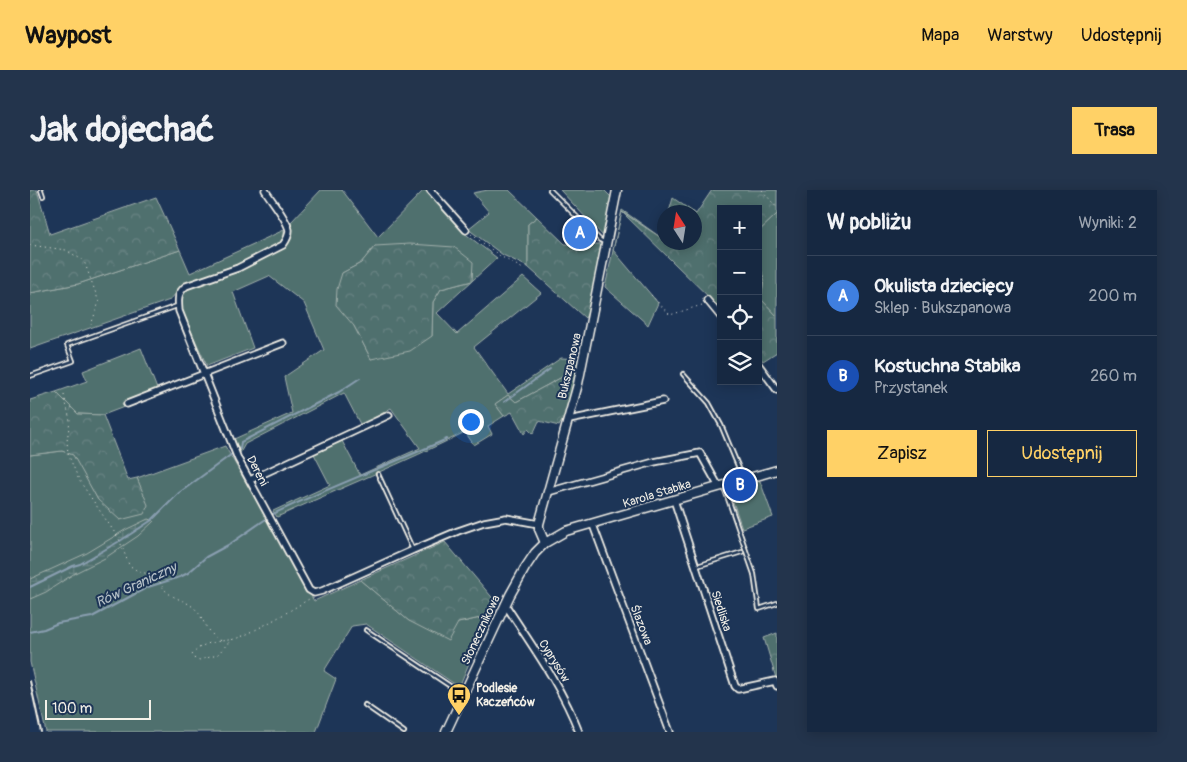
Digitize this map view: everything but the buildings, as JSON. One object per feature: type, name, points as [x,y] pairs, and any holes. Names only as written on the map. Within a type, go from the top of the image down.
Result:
[{"type":"street","points":[[178,305],[180,291],[186,286],[238,268],[283,246],[289,230],[286,222],[265,190]]},
{"type":"street","points":[[430,190],[466,230]]},
{"type":"street","name":"Bukszpanowa","points":[[539,524],[569,420],[589,338],[617,190]]},
{"type":"street","points":[[708,301],[717,312]]},
{"type":"street","name":"Dereni","points":[[178,305],[238,459],[309,590],[314,593]]},
{"type":"street","points":[[127,404],[283,343]]},
{"type":"street","points":[[762,369],[777,390]]},
{"type":"street","points":[[569,420],[663,401]]},
{"type":"street","points":[[250,480],[389,415]]},
{"type":"street","points":[[548,492],[654,462],[700,453],[721,486]]},
{"type":"street","name":"Karola Stabika","points":[[544,543],[566,532],[777,470]]},
{"type":"street","name":"Siedliska","points":[[674,500],[734,686],[738,690],[776,683]]},
{"type":"street","points":[[314,593],[458,531],[484,522],[506,518],[539,524],[539,530],[544,543]]},
{"type":"street","name":"Ślazowa","points":[[593,525],[670,732]]},
{"type":"street","name":"Słonecznikowa","points":[[446,732],[505,604],[534,553],[544,543]]},
{"type":"street","name":"Cyprysów","points":[[505,604],[557,684],[579,732]]},
{"type":"lane","points":[[41,190],[43,196]]},
{"type":"lane","points":[[550,190],[600,240],[607,243]]},
{"type":"lane","points":[[30,376],[73,361],[67,346],[178,305]]},
{"type":"lane","points":[[683,374],[709,403],[722,425],[744,480]]},
{"type":"lane","points":[[378,474],[413,550]]},
{"type":"lane","points":[[721,486],[754,574],[759,608],[777,603]]},
{"type":"lane","points":[[696,567],[742,552]]},
{"type":"lane","points":[[366,630],[463,695]]},
{"type":"lane","points":[[365,705],[404,732]]},
{"type":"path","points":[[762,190],[777,208]]},
{"type":"path","points":[[466,230],[484,245],[525,270]]},
{"type":"path","points":[[30,244],[66,250],[84,261],[99,302],[91,325]]},
{"type":"path","points":[[651,296],[670,316],[708,301]]},
{"type":"path","points":[[64,395],[70,420],[66,441],[68,454],[79,480],[119,539],[129,565],[139,572],[156,575],[161,586],[169,594],[195,609],[214,638],[221,640]]},
{"type":"path","points":[[232,639],[217,655],[200,660],[193,658],[192,655],[198,648],[206,644],[242,636],[257,629],[308,599],[314,593]]},
{"type":"green space","points":[[30,190],[37,190],[50,234],[156,197],[180,250],[78,284],[30,293]]},
{"type":"green space","points":[[321,190],[342,190],[378,237],[426,190],[463,232],[497,258],[472,281],[437,313],[457,334],[523,277],[541,293],[474,347],[508,394],[561,358],[579,359],[564,376],[516,402],[508,395],[495,404],[504,416],[488,426],[492,434],[474,445],[465,432],[277,517],[273,511],[330,485],[314,454],[342,441],[360,475],[420,448],[391,408],[361,426],[344,393],[245,444],[240,453],[234,439],[292,413],[284,377],[324,350],[304,303],[269,276],[233,292],[253,348],[207,366],[182,311],[181,301],[184,292],[201,282],[280,250],[291,238],[291,222]],"holes":[[[375,246],[472,281],[441,289],[433,302],[432,336],[371,359],[354,326],[342,273],[361,263]]]},
{"type":"green space","points":[[488,190],[509,190],[537,217],[528,224],[528,267],[503,255],[468,229],[489,212],[473,193]]},
{"type":"green space","points":[[560,190],[604,190],[612,198],[605,238]]},
{"type":"green space","points":[[712,190],[777,190],[777,214],[762,228],[762,205],[717,205],[717,305],[661,250],[702,250],[702,205]]},
{"type":"green space","points":[[673,198],[683,205],[671,205]]},
{"type":"green space","points":[[622,210],[657,235],[622,212],[615,239]]},
{"type":"green space","points":[[622,212],[657,235],[657,246]]},
{"type":"green space","points":[[777,214],[777,316],[762,300],[764,279],[762,273],[762,228]]},
{"type":"green space","points":[[537,217],[565,244],[600,244],[602,251],[592,305],[585,318],[528,267],[528,224]]},
{"type":"green space","points":[[284,230],[284,236],[279,244],[241,263],[185,283],[170,300],[30,349],[30,293],[78,284],[180,250],[190,273]]},
{"type":"green space","points":[[410,244],[454,247],[473,262],[472,281],[441,289],[433,302],[432,336],[410,351],[371,359],[354,326],[336,305],[337,289],[342,273],[361,263],[375,246]]},
{"type":"green space","points":[[613,250],[658,303],[648,325],[605,287]]},
{"type":"green space","points":[[762,273],[764,279],[762,292]]},
{"type":"green space","points":[[762,300],[777,316],[777,352],[763,361]]},
{"type":"green space","points":[[141,348],[157,389],[122,403],[124,407],[103,415],[78,414],[56,392],[87,381],[83,371]]},
{"type":"green space","points":[[579,359],[566,414],[559,426],[539,421],[533,434],[528,429],[524,434],[512,412],[504,416],[495,404],[508,395],[516,402],[564,376]]},
{"type":"green space","points":[[56,392],[78,414],[103,415],[128,480],[137,478],[148,505],[144,514],[120,520],[98,500],[73,455],[62,451],[30,455],[30,400]]},
{"type":"green space","points":[[225,446],[314,601],[360,580],[409,621],[458,623],[489,616],[459,687],[366,624],[352,626],[324,671],[336,679],[316,732],[46,732],[30,662],[30,455],[62,451],[74,455],[98,500],[147,505],[137,478]]},
{"type":"green space","points":[[760,481],[773,517],[742,528],[729,490]]},
{"type":"green space","points":[[148,519],[154,521],[138,536],[105,558],[75,573],[46,592],[30,599],[30,579],[87,553],[125,530]]},
{"type":"green space","points":[[445,542],[496,602],[489,616],[458,623],[448,641],[409,621],[360,580]]},
{"type":"green space","points":[[777,633],[777,677],[776,678],[764,638]]},
{"type":"waterway","name":"Rów Graniczny","points":[[504,402],[550,369]]},
{"type":"waterway","points":[[240,449],[241,442],[339,392],[360,378]]},
{"type":"waterway","name":"Rów Graniczny","points":[[273,514],[447,439]]},
{"type":"waterway","points":[[120,541],[152,520],[179,493],[232,454]]},
{"type":"waterway","name":"Rów Graniczny","points":[[30,632],[58,623],[92,617],[148,587],[180,577],[188,573],[206,557],[230,544],[266,519]]},
{"type":"waterway","points":[[30,587],[80,564],[118,542]]},
{"type":"railway","points":[[30,681],[41,732]]},
{"type":"place","name":"Okulista dziecięcy","points":[[580,233]]},
{"type":"place","name":"Kostuchna Stabika","points":[[740,485]]},
{"type":"place","name":"Podlesie Kaczeńców","points":[[459,716]]}]
